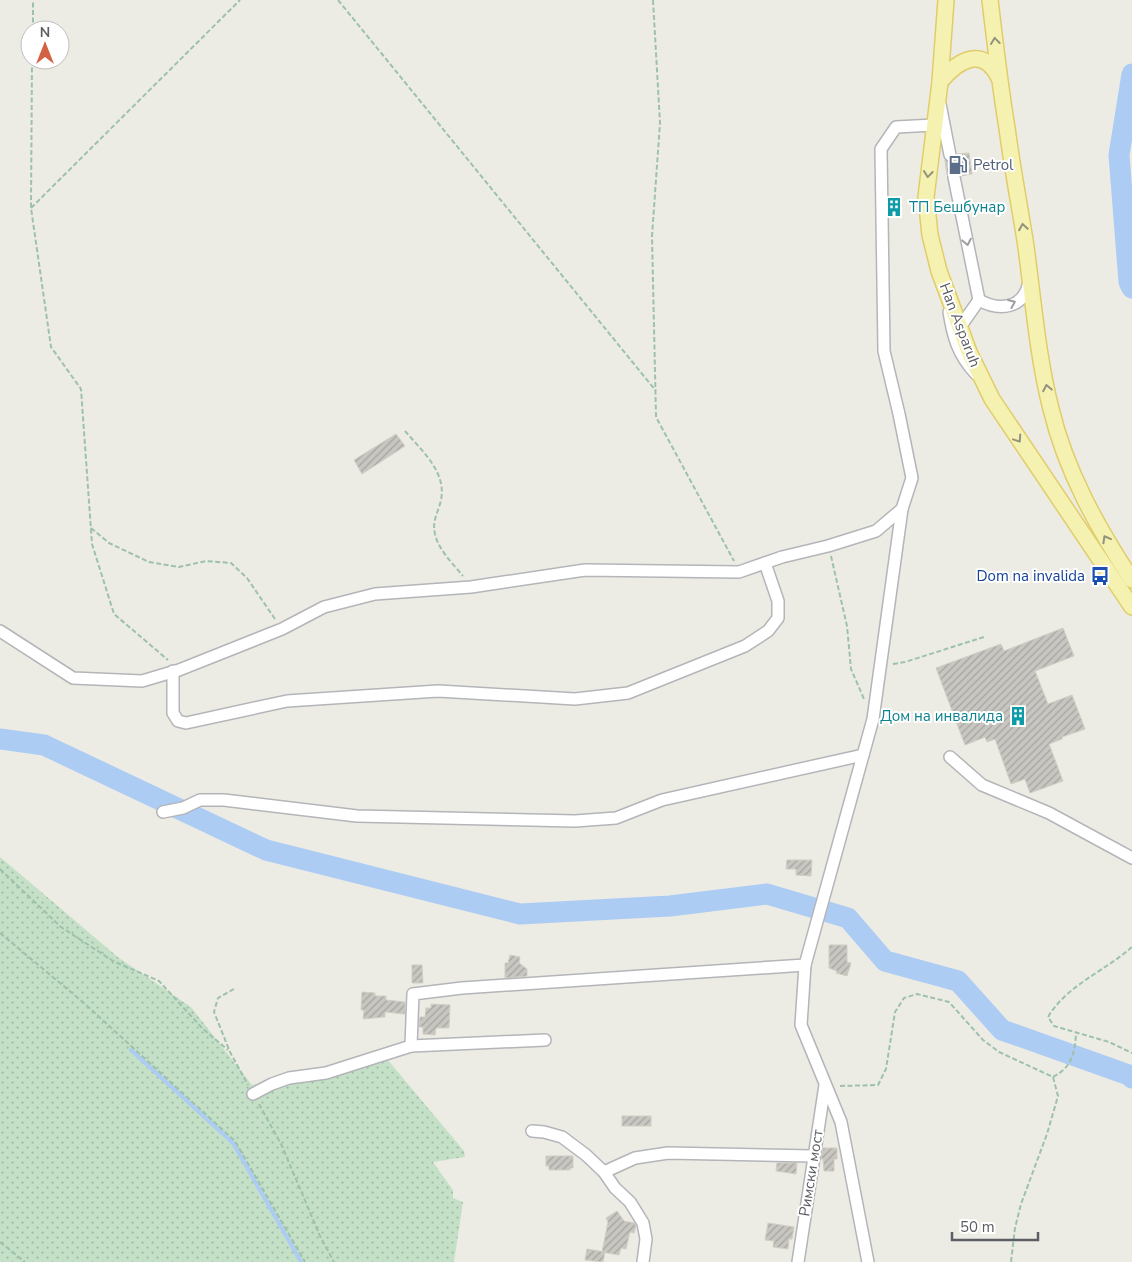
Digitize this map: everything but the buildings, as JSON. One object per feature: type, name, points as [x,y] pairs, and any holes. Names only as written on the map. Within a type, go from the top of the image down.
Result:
[{"type":"main road","name":"Han Asparuh","points":[[946,0],[939,88],[926,197],[930,235],[939,271],[960,327],[992,399],[1132,607]]},
{"type":"main road","points":[[990,0],[1000,82],[1042,363],[1051,409],[1073,474],[1088,506],[1111,548],[1132,580]]},
{"type":"main road","points":[[939,88],[953,67],[968,60],[978,59],[992,65],[1000,82]]},
{"type":"street","points":[[939,88],[950,155]]},
{"type":"street","points":[[868,1262],[841,1122],[801,1025],[805,965],[873,719],[902,510],[912,478],[884,350],[881,149],[896,127],[934,125]]},
{"type":"street","points":[[954,177],[979,300],[960,327]]},
{"type":"street","points":[[979,300],[998,306],[1012,304],[1027,292],[1030,276]]},
{"type":"street","points":[[949,300],[951,323],[958,350],[965,363],[983,382]]},
{"type":"street","points":[[0,631],[74,678],[142,681],[176,671],[282,629],[324,607],[375,594],[470,587],[585,570],[739,572],[782,556],[828,546],[876,531],[902,510]]},
{"type":"street","points":[[176,671],[173,713],[178,721],[186,723],[287,701],[438,691],[575,699],[628,693],[746,646],[768,630],[778,618],[778,601],[765,563]]},
{"type":"street","points":[[163,812],[183,808],[200,800],[224,800],[357,816],[575,821],[616,818],[662,800],[863,755]]},
{"type":"street","points":[[950,757],[982,785],[1049,813],[1132,858]]},
{"type":"street","points":[[411,1046],[413,994],[462,988],[805,965]]},
{"type":"street","points":[[253,1094],[289,1078],[326,1073],[411,1046],[545,1040]]},
{"type":"street","name":"Римски мост","points":[[798,1262],[825,1085]]},
{"type":"street","points":[[532,1131],[562,1137],[586,1155],[604,1172],[615,1188],[630,1202],[643,1223],[646,1239],[643,1262]]},
{"type":"street","points":[[604,1172],[635,1158],[668,1153],[813,1156]]},
{"type":"path","points":[[33,0],[33,20]]},
{"type":"path","points":[[30,208],[240,0]]},
{"type":"path","points":[[338,0],[656,390]]},
{"type":"path","points":[[653,0],[660,123],[652,236],[656,417],[739,572]]},
{"type":"path","points":[[32,70],[30,208],[51,347],[81,389],[92,544],[114,614],[176,671]]},
{"type":"path","points":[[405,431],[435,466],[443,487],[435,517],[434,533],[438,544],[470,587]]},
{"type":"path","points":[[91,528],[109,544],[149,562],[179,566],[206,561],[231,563],[247,578],[282,629]]},
{"type":"path","points":[[828,546],[847,626],[851,669],[873,719]]},
{"type":"path","points":[[881,666],[905,662],[984,637]]},
{"type":"path","points":[[0,869],[61,927],[113,961],[160,981],[202,1029],[230,1052]]},
{"type":"path","points":[[0,933],[84,1003],[235,1140],[305,1262]]},
{"type":"path","points":[[1132,947],[1086,979],[1053,1008],[1048,1017],[1054,1026],[1109,1042],[1132,1053]]},
{"type":"path","points":[[234,990],[218,998],[214,1012],[230,1052],[282,1146],[320,1236],[334,1262]]},
{"type":"path","points":[[825,1085],[847,1087],[878,1085],[886,1069],[895,1012],[904,998],[917,994],[948,1002],[983,1040],[999,1052],[1053,1077]]},
{"type":"path","points":[[1053,1077],[1063,1071],[1075,1052],[1076,1033]]},
{"type":"path","points":[[1011,1262],[1015,1228],[1021,1204],[1047,1134],[1058,1096],[1053,1077]]},
{"type":"path","points":[[0,1242],[25,1262]]},
{"type":"green space","points":[[0,857],[119,958],[191,1007],[252,1085],[382,1053],[464,1151],[465,1157],[433,1162],[453,1190],[453,1198],[463,1202],[454,1262],[0,1262]]},
{"type":"waterway","points":[[1132,74],[1119,155],[1129,282],[1132,288]]},
{"type":"waterway","points":[[0,739],[44,745],[266,850],[520,914],[670,906],[767,894],[848,918],[885,961],[958,981],[1002,1030],[1129,1075],[1132,1078]]},
{"type":"waterway","points":[[131,1050],[233,1143],[301,1262]]},
{"type":"tunnel","points":[[950,155],[954,177]]},
{"type":"place","name":"Petrol","points":[[958,165]]},
{"type":"place","name":"ТП Бешбунар","points":[[894,207]]},
{"type":"place","name":"Dom na invalida","points":[[1100,576]]},
{"type":"place","name":"Дом на инвалида","points":[[1018,716]]}]
